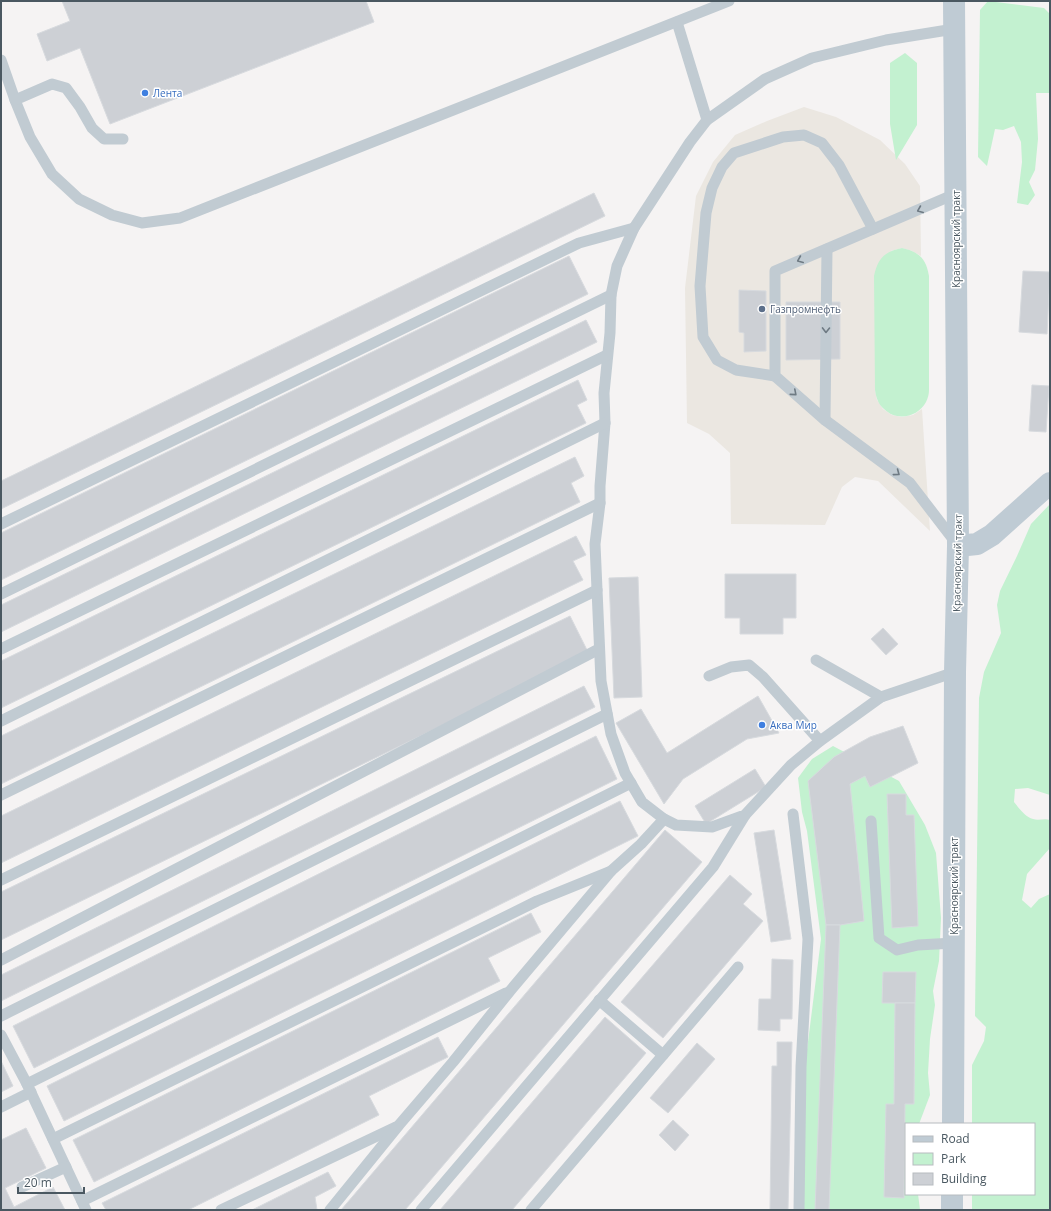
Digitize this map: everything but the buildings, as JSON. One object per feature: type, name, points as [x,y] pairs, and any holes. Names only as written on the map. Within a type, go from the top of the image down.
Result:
[{"type":"main road","name":"Красноярский тракт","points":[[953,1123],[955,672],[958,546],[954,1]]},
{"type":"main road","points":[[958,546],[977,544],[992,535],[1050,483]]},
{"type":"main road","points":[[952,1195],[952,1210]]},
{"type":"lane","points":[[1,60],[30,137],[52,174],[79,199],[112,215],[142,223],[180,218],[729,1]]},
{"type":"lane","points":[[677,22],[707,120]]},
{"type":"lane","points":[[745,815],[712,827],[676,824],[664,819],[642,802],[625,774],[611,734],[601,681],[595,544],[600,503],[605,423],[604,393],[612,295],[616,266],[634,228],[690,142],[707,120],[765,79],[812,58],[886,40],[954,29]]},
{"type":"lane","points":[[16,100],[52,84],[66,88],[92,128],[104,139],[123,139]]},
{"type":"lane","points":[[873,229],[839,165],[822,143],[804,135],[783,137],[734,153],[722,167],[712,188],[706,213],[700,286],[703,337],[717,360],[736,370],[775,376],[825,420],[910,483],[958,546]]},
{"type":"lane","points":[[775,376],[775,271],[955,194]]},
{"type":"lane","points":[[1,524],[579,243],[634,228]]},
{"type":"lane","points":[[825,420],[827,249]]},
{"type":"lane","points":[[1,594],[612,295]]},
{"type":"lane","points":[[1,649],[607,355]]},
{"type":"lane","points":[[1,720],[605,423]]},
{"type":"lane","points":[[1,795],[600,503]]},
{"type":"lane","points":[[1,880],[596,590]]},
{"type":"lane","points":[[1,960],[599,649]]},
{"type":"lane","points":[[816,660],[882,697]]},
{"type":"lane","points":[[709,676],[731,667],[749,665],[763,677],[820,741]]},
{"type":"lane","points":[[421,1210],[713,867],[745,815],[790,765],[820,741],[882,697],[955,672]]},
{"type":"lane","points":[[1,1016],[607,714]]},
{"type":"lane","points":[[1,1107],[29,1088],[631,783]]},
{"type":"lane","points":[[793,814],[808,940],[801,1067],[799,1210]]},
{"type":"lane","points":[[330,1210],[610,871],[641,844],[664,819]]},
{"type":"lane","points":[[871,821],[878,938],[897,950],[918,945],[954,943]]},
{"type":"lane","points":[[53,1139],[537,901],[610,871]]},
{"type":"lane","points":[[531,1210],[738,967]]},
{"type":"lane","points":[[1,1035],[29,1088],[84,1206],[510,991]]},
{"type":"lane","points":[[599,1000],[663,1055]]},
{"type":"lane","points":[[221,1210],[399,1125]]},
{"type":"lane","points":[[22,1187],[66,1167]]},
{"type":"shaded area","points":[[804,107],[836,117],[880,140],[905,164],[920,186],[921,256],[902,248],[891,251],[875,390],[877,400],[883,409],[892,415],[902,417],[913,415],[922,409],[930,531],[878,481],[855,477],[842,487],[825,525],[731,524],[730,453],[709,434],[687,423],[685,288],[696,196],[713,162],[735,135]]},
{"type":"green space","points":[[988,1],[1044,8],[1050,14],[1050,93],[1036,93],[1038,139],[1035,170],[1029,182],[1035,195],[1028,205],[1017,203],[1022,162],[1021,142],[1014,126],[1003,130],[995,129],[987,166],[978,157],[980,10]]},
{"type":"green space","points":[[905,53],[917,63],[917,125],[896,160],[890,124],[890,63]]},
{"type":"green space","points":[[902,248],[921,257],[924,260],[928,270],[929,394],[926,402],[918,411],[907,416],[895,416],[882,407],[875,393],[874,276],[880,260],[886,254]]},
{"type":"green space","points":[[1050,504],[1050,795],[1028,788],[1015,789],[1014,802],[1022,812],[1030,818],[1035,820],[1050,820],[1050,848],[1027,874],[1022,900],[1031,908],[1039,899],[1050,894],[1050,1210],[972,1210],[972,1195],[1035,1195],[1035,1123],[972,1123],[972,1065],[984,1041],[986,1027],[975,1016],[979,698],[984,672],[1001,633],[997,605],[1000,591],[1031,524]]},
{"type":"green space","points":[[833,746],[899,781],[925,825],[936,853],[941,918],[939,961],[933,991],[935,1005],[930,1039],[928,1073],[930,1095],[919,1123],[905,1123],[905,1195],[918,1195],[920,1210],[801,1210],[796,1137],[821,939],[807,831],[802,812],[798,778],[812,759]]},
{"type":"place","name":"Лента","points":[[145,93]]},
{"type":"place","name":"Газпромнефть","points":[[762,309]]},
{"type":"place","name":"Аква Мир","points":[[762,725]]}]
